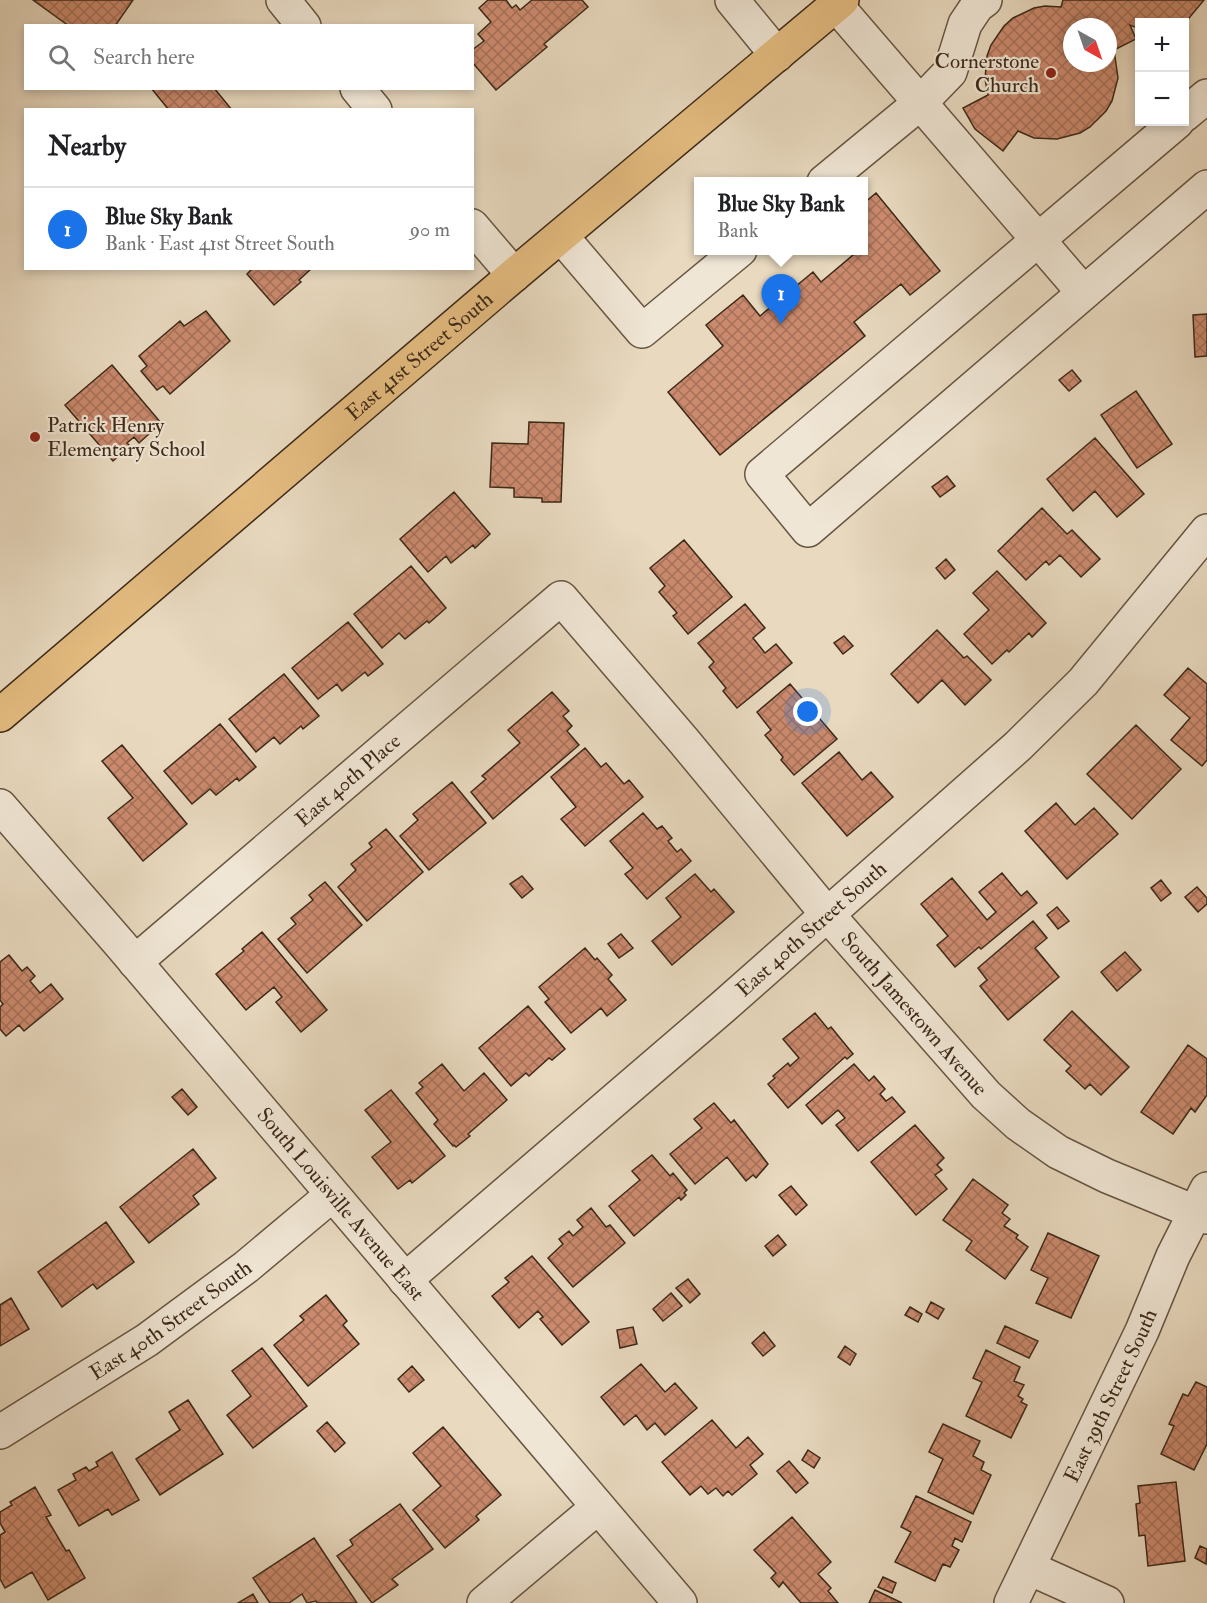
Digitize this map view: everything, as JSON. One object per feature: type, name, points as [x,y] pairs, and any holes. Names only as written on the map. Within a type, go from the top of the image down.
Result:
[{"type":"main road","name":"East 41st Street South","points":[[0,715],[514,275],[839,2]]},
{"type":"street","points":[[283,0],[302,24]]},
{"type":"street","points":[[732,0],[777,55]]},
{"type":"street","points":[[830,177],[920,103],[950,72],[965,24],[977,6],[985,0]]},
{"type":"street","points":[[839,2],[920,103],[1083,292]]},
{"type":"street","points":[[359,90],[373,108]]},
{"type":"street","points":[[1189,112],[1207,96]]},
{"type":"street","points":[[1172,126],[762,474],[808,530],[1207,187]]},
{"type":"street","points":[[474,228],[514,275]]},
{"type":"street","points":[[561,236],[642,331],[734,255]]},
{"type":"street","name":"East 40th Street South","points":[[405,1280],[687,1038],[1018,746],[1083,682],[1202,542]]},
{"type":"street","name":"South Jamestown Avenue","points":[[561,598],[683,740],[827,914],[986,1095],[1018,1124],[1058,1152],[1087,1166],[1203,1206]]},
{"type":"street","name":"East 40th Place","points":[[135,962],[561,598]]},
{"type":"street","name":"South Louisville Avenue East","points":[[0,806],[680,1603]]},
{"type":"street","name":"East 40th Street South","points":[[0,1432],[147,1340],[246,1267],[332,1195]]},
{"type":"street","name":"East 39th Street South","points":[[1011,1603],[1142,1331],[1173,1256],[1203,1206]]},
{"type":"street","points":[[484,1603],[598,1507]]},
{"type":"street","points":[[1029,1568],[1107,1603]]},
{"type":"building","points":[[33,0],[133,0],[116,24],[66,24]]},
{"type":"building","points":[[488,0],[506,0],[512,8],[516,5],[520,10],[532,0],[582,0],[588,7],[544,44],[547,47],[496,90],[474,64],[474,48],[484,41],[478,34],[491,22],[479,8]]},
{"type":"building","name":"Cornerstone Church","points":[[1063,0],[1204,0],[1189,18],[1135,18],[1135,27],[1130,25],[1135,40],[1117,48],[1117,18],[1063,18],[1063,72],[1117,71],[1118,78],[1112,101],[1106,111],[1090,127],[1080,133],[1057,139],[1034,138],[1018,131],[1003,151],[975,129],[963,108],[988,95],[985,79],[987,56],[991,45],[1004,26],[1013,18],[1034,8],[1061,7]]},
{"type":"building","points":[[153,90],[216,90],[230,108],[167,108]]},
{"type":"building","points":[[876,193],[940,271],[910,295],[901,284],[854,322],[865,336],[720,455],[668,392],[723,346],[706,325],[743,295],[760,316],[813,272],[821,282],[853,255],[868,255],[868,200]]},
{"type":"building","points":[[251,270],[310,270],[299,280],[301,282],[274,305],[247,274]]},
{"type":"building","points":[[206,311],[230,341],[170,394],[163,386],[157,390],[141,371],[147,366],[139,356],[180,321],[184,326]]},
{"type":"building","points":[[1207,314],[1207,356],[1195,357],[1193,315]]},
{"type":"building","points":[[112,365],[161,423],[139,443],[134,437],[127,443],[130,446],[113,461],[65,405]]},
{"type":"building","points":[[1072,370],[1081,381],[1069,391],[1059,380]]},
{"type":"building","points":[[1136,391],[1172,444],[1137,468],[1101,415]]},
{"type":"building","points":[[529,422],[564,423],[561,502],[542,502],[542,498],[514,497],[514,488],[490,487],[492,443],[528,444]]},
{"type":"building","points":[[1095,438],[1144,494],[1117,517],[1095,491],[1073,511],[1047,479]]},
{"type":"building","points":[[947,476],[955,486],[940,497],[932,487]]},
{"type":"building","points":[[454,492],[490,534],[475,548],[473,545],[451,563],[446,556],[428,572],[400,539]]},
{"type":"building","points":[[1042,508],[1067,534],[1072,530],[1100,559],[1081,577],[1060,555],[1049,565],[1046,561],[1026,580],[998,551]]},
{"type":"building","points":[[684,540],[732,597],[688,634],[673,616],[677,613],[659,592],[665,586],[650,568]]},
{"type":"building","points":[[946,559],[955,570],[945,579],[936,568]]},
{"type":"building","points":[[411,566],[446,608],[405,639],[399,633],[382,648],[354,614]]},
{"type":"building","points":[[997,571],[1046,623],[1032,637],[1029,633],[992,664],[964,634],[989,610],[973,593]]},
{"type":"building","points":[[745,604],[765,628],[753,638],[765,653],[776,644],[792,663],[737,708],[723,691],[726,688],[709,667],[714,662],[698,643]]},
{"type":"building","points":[[348,622],[383,664],[368,676],[365,672],[342,691],[337,684],[318,699],[292,668]]},
{"type":"building","points":[[937,630],[964,658],[967,656],[991,680],[965,705],[942,680],[918,703],[891,674]]},
{"type":"building","points":[[844,636],[853,646],[843,654],[834,643]]},
{"type":"building","points":[[1188,668],[1207,684],[1207,760],[1202,766],[1171,740],[1190,718],[1164,695]]},
{"type":"building","points":[[284,674],[319,716],[303,729],[301,726],[280,744],[274,737],[256,752],[229,719]]},
{"type":"building","points":[[790,684],[837,739],[794,775],[765,735],[771,730],[757,712]]},
{"type":"building","points":[[552,692],[569,711],[563,716],[572,726],[567,731],[579,745],[493,819],[471,792],[486,779],[482,776],[520,743],[508,730]]},
{"type":"building","points":[[220,724],[256,767],[239,781],[237,778],[216,795],[210,789],[192,804],[164,771]]},
{"type":"building","points":[[1136,725],[1181,769],[1132,819],[1087,774]]},
{"type":"building","points":[[122,745],[187,824],[143,861],[108,818],[133,798],[102,761]]},
{"type":"building","points":[[585,748],[601,767],[606,763],[624,784],[629,780],[643,797],[585,846],[561,819],[576,807],[551,777]]},
{"type":"building","points":[[839,752],[862,780],[871,772],[893,797],[847,836],[802,783]]},
{"type":"building","points":[[452,782],[486,823],[429,870],[400,836],[418,820],[413,814]]},
{"type":"building","points":[[1056,803],[1075,825],[1094,808],[1118,834],[1067,879],[1025,831]]},
{"type":"building","points":[[643,813],[657,829],[662,826],[672,838],[668,841],[677,852],[681,849],[691,861],[647,899],[625,874],[633,868],[610,841]]},
{"type":"building","points":[[386,829],[423,872],[367,921],[338,887],[356,870],[351,864],[372,847],[369,843]]},
{"type":"building","points":[[1002,873],[1021,896],[1027,891],[1037,903],[981,949],[979,947],[955,967],[937,945],[948,936],[921,904],[952,878],[987,920],[996,912],[979,892]]},
{"type":"building","points":[[695,874],[711,892],[714,889],[734,912],[672,965],[652,941],[681,917],[666,898]]},
{"type":"building","points":[[522,876],[533,889],[522,898],[510,884]]},
{"type":"building","points":[[1161,880],[1171,893],[1161,901],[1151,888]]},
{"type":"building","points":[[325,882],[362,925],[307,973],[278,939],[296,924],[291,918],[313,900],[309,895]]},
{"type":"building","points":[[1197,887],[1207,898],[1207,904],[1198,912],[1185,897]]},
{"type":"building","points":[[1057,907],[1069,921],[1058,929],[1047,915]]},
{"type":"building","points":[[1033,921],[1047,938],[1035,948],[1059,977],[1008,1020],[980,986],[987,980],[978,968]]},
{"type":"building","points":[[262,932],[327,1010],[301,1032],[276,1002],[282,997],[274,987],[246,1010],[216,974],[244,951],[242,949]]},
{"type":"building","points":[[621,934],[633,948],[619,958],[608,944]]},
{"type":"building","points":[[585,948],[612,975],[608,979],[626,1000],[607,1016],[601,1008],[571,1033],[545,1002],[549,999],[539,987]]},
{"type":"building","points":[[1125,952],[1141,970],[1117,991],[1101,972]]},
{"type":"building","points":[[9,955],[22,971],[27,967],[35,976],[30,981],[40,993],[51,984],[63,999],[24,1031],[19,1025],[6,1036],[0,1029],[0,1007],[3,1004],[0,1000],[0,962]]},
{"type":"building","points":[[528,1006],[565,1049],[552,1060],[549,1058],[529,1076],[526,1073],[511,1086],[479,1048]]},
{"type":"building","points":[[1072,1011],[1129,1067],[1101,1095],[1090,1084],[1085,1089],[1066,1071],[1071,1066],[1044,1040]]},
{"type":"building","points":[[815,1013],[828,1029],[831,1027],[853,1054],[847,1059],[845,1057],[788,1108],[768,1084],[775,1078],[773,1076],[788,1063],[790,1066],[799,1058],[783,1039]]},
{"type":"building","points":[[1188,1045],[1207,1059],[1207,1095],[1195,1112],[1191,1108],[1173,1134],[1141,1112]]},
{"type":"building","points":[[442,1064],[464,1091],[484,1073],[507,1100],[456,1147],[434,1124],[438,1120],[416,1093],[423,1087],[419,1083]]},
{"type":"building","points":[[854,1064],[869,1081],[874,1076],[885,1089],[880,1094],[886,1101],[892,1097],[905,1112],[858,1151],[836,1125],[845,1118],[838,1110],[822,1124],[806,1105]]},
{"type":"building","points":[[182,1089],[197,1107],[188,1115],[172,1097]]},
{"type":"building","points":[[391,1090],[445,1156],[412,1183],[410,1180],[398,1189],[372,1157],[391,1142],[365,1110]]},
{"type":"building","points":[[714,1103],[731,1123],[734,1120],[768,1164],[756,1178],[753,1175],[746,1181],[727,1157],[695,1184],[670,1154],[702,1128],[694,1119]]},
{"type":"building","points":[[915,1125],[944,1158],[937,1165],[942,1170],[935,1175],[947,1189],[916,1215],[871,1162]]},
{"type":"building","points":[[193,1149],[216,1178],[193,1196],[199,1204],[149,1243],[120,1207]]},
{"type":"building","points":[[652,1155],[670,1176],[673,1173],[687,1190],[684,1193],[686,1195],[681,1200],[679,1197],[634,1236],[609,1206],[640,1180],[632,1171]]},
{"type":"building","points":[[973,1179],[1008,1205],[1002,1213],[1010,1219],[1004,1226],[1018,1235],[1016,1238],[1028,1247],[1005,1279],[966,1250],[972,1241],[943,1220]]},
{"type":"building","points":[[791,1186],[807,1205],[796,1215],[779,1195]]},
{"type":"building","points":[[591,1208],[606,1227],[610,1225],[625,1243],[573,1287],[548,1258],[563,1244],[559,1239],[569,1231],[573,1236],[583,1227],[577,1220]]},
{"type":"building","points":[[106,1222],[134,1262],[97,1289],[93,1284],[62,1307],[38,1272]]},
{"type":"building","points":[[1048,1233],[1099,1256],[1071,1318],[1036,1303],[1048,1278],[1031,1270]]},
{"type":"building","points":[[778,1235],[786,1245],[773,1256],[765,1246]]},
{"type":"building","points":[[532,1256],[589,1322],[562,1345],[540,1319],[543,1317],[538,1311],[519,1328],[492,1296],[509,1282],[505,1278]]},
{"type":"building","points":[[688,1279],[700,1294],[690,1303],[676,1288]]},
{"type":"building","points":[[671,1293],[682,1306],[663,1321],[653,1309]]},
{"type":"building","points":[[326,1295],[347,1321],[343,1325],[359,1344],[308,1386],[274,1345],[304,1320],[300,1316]]},
{"type":"building","points":[[11,1298],[29,1329],[0,1346],[0,1305]]},
{"type":"building","points":[[931,1302],[944,1309],[938,1319],[926,1312]]},
{"type":"building","points":[[910,1307],[922,1314],[918,1322],[905,1315]]},
{"type":"building","points":[[1005,1326],[1038,1341],[1029,1358],[997,1343]]},
{"type":"building","points":[[633,1327],[637,1344],[620,1348],[617,1330]]},
{"type":"building","points":[[764,1332],[775,1346],[763,1356],[752,1343]]},
{"type":"building","points":[[845,1346],[856,1354],[850,1365],[838,1357]]},
{"type":"building","points":[[262,1348],[307,1406],[253,1448],[227,1415],[251,1396],[232,1371]]},
{"type":"building","points":[[986,1350],[1020,1367],[1014,1381],[1024,1385],[1018,1396],[1023,1399],[1021,1402],[1027,1405],[1011,1438],[966,1416],[982,1382],[973,1378]]},
{"type":"building","points":[[641,1364],[665,1392],[675,1383],[697,1408],[665,1435],[655,1423],[647,1430],[636,1415],[624,1425],[601,1397]]},
{"type":"building","points":[[412,1366],[424,1380],[409,1392],[398,1379]]},
{"type":"building","points":[[1196,1382],[1207,1387],[1207,1444],[1194,1470],[1161,1454],[1174,1426],[1169,1424],[1183,1394],[1188,1396]]},
{"type":"building","points":[[188,1400],[223,1454],[160,1495],[136,1459],[180,1430],[169,1412]]},
{"type":"building","points":[[712,1420],[736,1448],[748,1437],[763,1454],[750,1465],[757,1474],[732,1495],[728,1491],[723,1496],[716,1488],[708,1494],[701,1486],[690,1495],[662,1462]]},
{"type":"building","points":[[327,1422],[345,1443],[335,1452],[317,1431]]},
{"type":"building","points":[[943,1424],[980,1441],[973,1456],[984,1462],[981,1470],[991,1475],[973,1514],[928,1492],[943,1459],[929,1452]]},
{"type":"building","points":[[443,1427],[501,1495],[476,1516],[479,1520],[445,1548],[413,1510],[441,1486],[413,1453]]},
{"type":"building","points":[[808,1450],[820,1458],[814,1468],[802,1460]]},
{"type":"building","points":[[112,1452],[139,1500],[112,1515],[108,1509],[79,1526],[58,1490],[76,1480],[73,1474],[86,1467],[89,1471],[98,1466],[96,1462]]},
{"type":"building","points":[[789,1461],[808,1483],[796,1493],[777,1471]]},
{"type":"building","points":[[1176,1482],[1185,1561],[1148,1566],[1145,1535],[1139,1536],[1136,1504],[1140,1503],[1138,1486]]},
{"type":"building","points":[[35,1487],[51,1515],[46,1517],[85,1578],[48,1600],[32,1572],[5,1588],[0,1579],[0,1535],[5,1532],[0,1523],[0,1512],[12,1505],[10,1502]]},
{"type":"building","points":[[916,1496],[971,1522],[962,1542],[955,1538],[952,1546],[959,1550],[950,1567],[943,1564],[935,1581],[895,1562],[911,1532],[901,1527]]},
{"type":"building","points":[[400,1504],[433,1549],[392,1579],[398,1585],[372,1603],[337,1556],[353,1545],[350,1540]]},
{"type":"building","points":[[792,1517],[831,1562],[818,1574],[831,1588],[828,1591],[838,1603],[801,1603],[783,1582],[779,1587],[771,1578],[776,1573],[754,1550]]},
{"type":"building","points":[[314,1538],[357,1603],[317,1603],[316,1601],[307,1603],[302,1594],[289,1603],[270,1603],[253,1578]]},
{"type":"building","points":[[1200,1546],[1207,1549],[1206,1564],[1195,1558]]},
{"type":"building","points":[[883,1577],[896,1583],[892,1593],[878,1587]]},
{"type":"building","points":[[875,1590],[902,1603],[869,1603]]},
{"type":"building","points":[[253,1594],[258,1603],[238,1603]]},
{"type":"place","name":"Cornerstone Church","points":[[1051,73]]},
{"type":"place","name":"Blue Sky Bank","points":[[781,324]]},
{"type":"place","name":"Patrick Henry Elementary School","points":[[35,437]]}]
